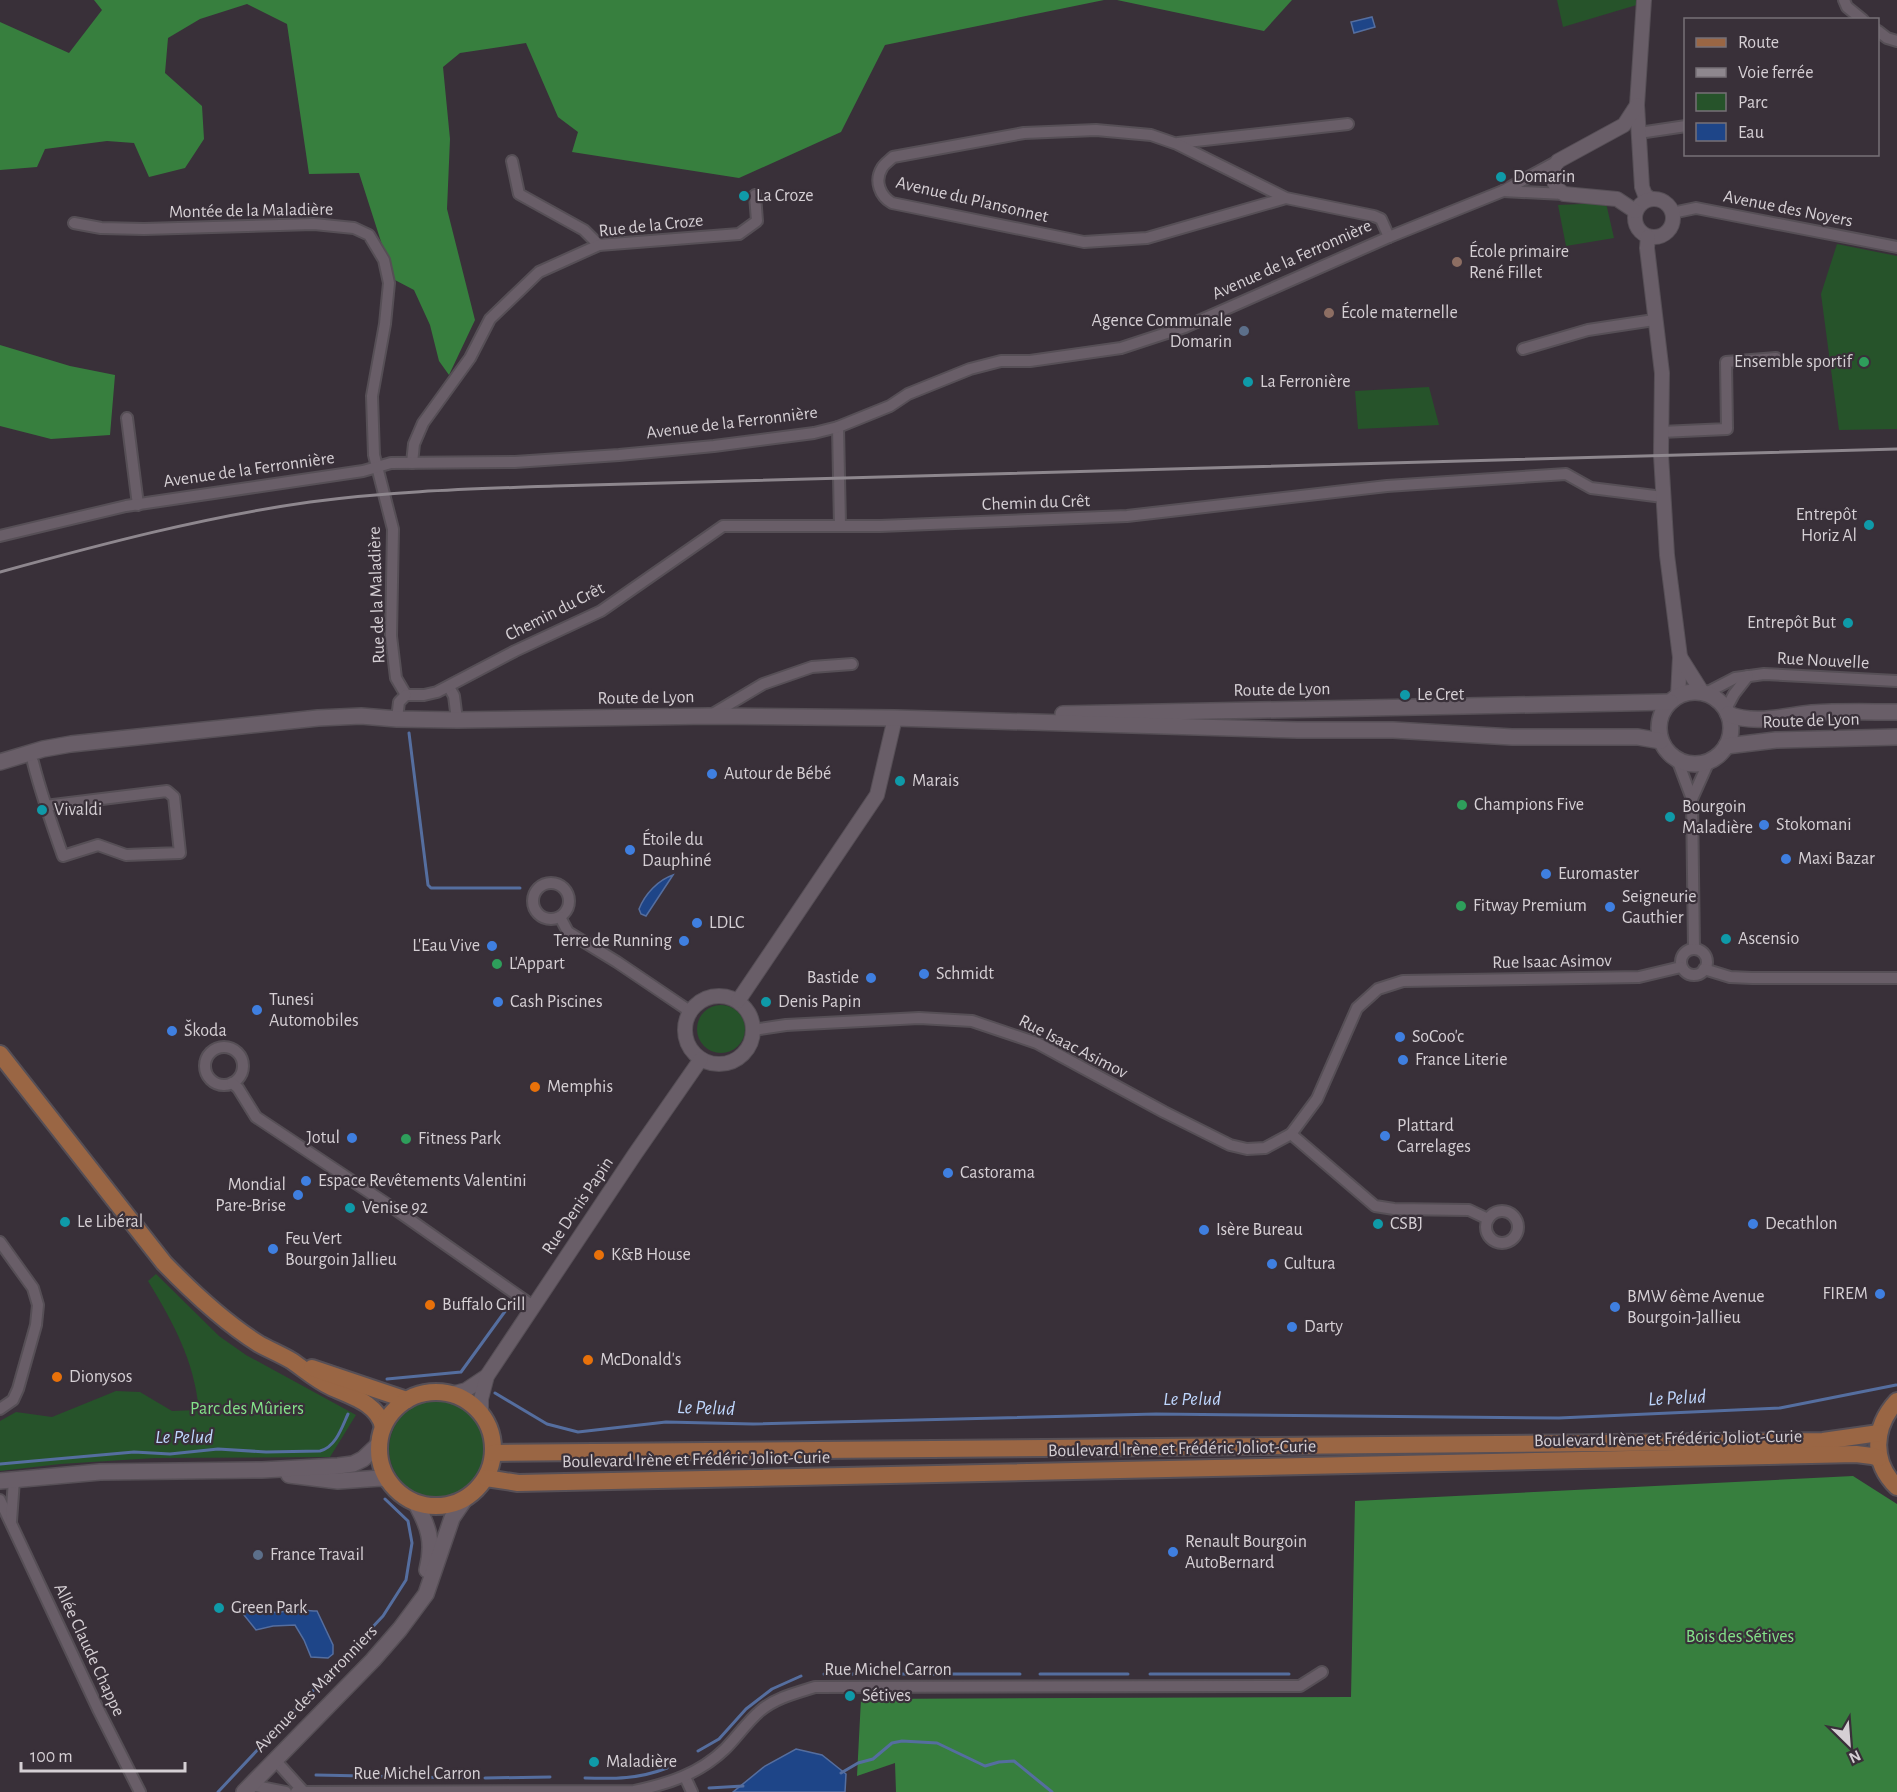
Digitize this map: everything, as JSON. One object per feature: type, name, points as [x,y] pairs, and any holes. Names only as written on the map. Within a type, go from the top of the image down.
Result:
[{"type":"main road","points":[[1690,692],[1704,693],[1718,699],[1727,711],[1731,724],[1730,736],[1726,746],[1716,758],[1698,764],[1687,763],[1670,754],[1661,741],[1659,720],[1663,710],[1674,699],[1690,692]]},
{"type":"main road","name":"Route de Lyon","points":[[895,718],[1674,699]]},
{"type":"main road","name":"Route de Lyon","points":[[1727,711],[1738,718],[1761,720],[1813,713],[1897,712]]},
{"type":"main road","points":[[0,762],[43,749],[70,744],[318,718],[361,716],[397,720]]},
{"type":"main road","name":"Route de Lyon","points":[[397,720],[709,716],[895,718],[1298,730],[1393,730],[1512,737],[1638,737],[1661,741]]},
{"type":"main road","points":[[0,773],[33,762],[72,754],[266,733],[362,726],[397,720]]},
{"type":"main road","name":"Route de Lyon","points":[[1726,746],[1776,740],[1897,737]]},
{"type":"main road","points":[[0,1054],[164,1263],[191,1291],[232,1325],[259,1343],[291,1361],[319,1381],[375,1409],[382,1420],[383,1427]]},
{"type":"main road","points":[[291,1361],[406,1400]]},
{"type":"main road","points":[[436,1392],[451,1394],[473,1406],[489,1427],[493,1453],[486,1478],[473,1493],[449,1505],[431,1506],[415,1502],[395,1489],[382,1469],[379,1444],[383,1427],[389,1416],[406,1400],[421,1394],[436,1392]]},
{"type":"main road","points":[[1897,1401],[1889,1410],[1879,1432],[1879,1458],[1885,1473],[1897,1487]]},
{"type":"main road","name":"Boulevard Irène et Frédéric Joliot-Curie","points":[[493,1453],[1823,1441],[1879,1432]]},
{"type":"main road","points":[[7,1481],[100,1472],[262,1470],[353,1464],[369,1455],[379,1444]]},
{"type":"main road","name":"Boulevard Irène et Frédéric Joliot-Curie","points":[[486,1478],[518,1483],[1844,1455],[1872,1455],[1879,1458]]},
{"type":"main road","points":[[262,1470],[304,1478],[338,1481],[381,1478],[388,1480]]},
{"type":"main road","name":"Avenue des Marronniers","points":[[247,1788],[389,1643],[414,1610],[426,1594],[452,1518],[465,1498]]},
{"type":"main road","name":"Avenue des Marronniers","points":[[414,1610],[429,1561],[430,1537],[426,1521],[415,1502]]},
{"type":"street","points":[[1644,0],[1637,105],[1642,187],[1645,195],[1668,205],[1673,221],[1670,229],[1664,235],[1656,238],[1641,234],[1634,219],[1635,211],[1641,203],[1651,199]]},
{"type":"street","points":[[1844,0],[1847,7],[1861,18]]},
{"type":"street","points":[[1879,32],[1887,38],[1897,40]]},
{"type":"street","name":"Avenue de la Ferronnière","points":[[0,536],[138,505],[352,473],[391,463],[515,462],[669,451],[814,433],[838,427],[890,406],[908,394],[970,369],[1000,361],[1030,361],[1121,348],[1157,337],[1389,237],[1503,191],[1624,125],[1637,105]]},
{"type":"street","points":[[1177,144],[1348,124]]},
{"type":"street","points":[[1624,125],[1639,137]]},
{"type":"street","points":[[1639,137],[1684,126]]},
{"type":"street","name":"Avenue du Plansonnet","points":[[1286,198],[1147,238],[1084,242],[892,203],[884,198],[878,185],[881,169],[893,157],[1024,133],[1096,130],[1150,135],[1177,144],[1286,198],[1374,216],[1381,219],[1389,237]]},
{"type":"street","points":[[1558,160],[1553,168],[1553,178],[1558,190],[1564,194]]},
{"type":"street","points":[[512,161],[519,195],[584,230],[599,245]]},
{"type":"street","points":[[1617,199],[1634,195],[1642,187]]},
{"type":"street","name":"Avenue de la Ferronnière","points":[[1503,191],[1617,199],[1635,211]]},
{"type":"street","name":"Rue de la Croze","points":[[412,463],[414,444],[423,423],[470,358],[490,319],[540,272],[599,245],[739,234],[757,221],[755,195]]},
{"type":"street","name":"Avenue des Noyers","points":[[1672,213],[1696,208],[1897,247]]},
{"type":"street","name":"Montée de la Maladière","points":[[74,223],[101,228],[144,229],[314,224],[354,228],[369,235],[384,260],[389,283],[385,324],[372,396],[374,455],[377,467]]},
{"type":"street","points":[[1648,237],[1654,320],[1662,373],[1661,432],[1667,555],[1680,657],[1674,699]]},
{"type":"street","points":[[1523,349],[1588,330],[1654,320]]},
{"type":"street","points":[[1661,432],[1727,429],[1726,362],[1776,358]]},
{"type":"street","points":[[127,418],[138,505]]},
{"type":"street","points":[[838,427],[840,526]]},
{"type":"street","name":"Rue de la Maladière","points":[[377,467],[393,529],[391,636],[396,678],[406,695]]},
{"type":"street","name":"Chemin du Crêt","points":[[406,695],[424,695],[449,687],[515,651],[601,611],[723,526],[840,526],[1127,516],[1388,486],[1566,474],[1591,488],[1663,497]]},
{"type":"street","points":[[1680,657],[1704,693]]},
{"type":"street","points":[[709,716],[763,684],[813,667],[852,664]]},
{"type":"street","name":"Rue Nouvelle","points":[[1704,693],[1726,681],[1764,674],[1897,681]]},
{"type":"street","points":[[1727,711],[1734,694],[1748,676]]},
{"type":"street","points":[[449,687],[454,696],[457,720]]},
{"type":"street","points":[[397,720],[399,702],[406,695]]},
{"type":"street","points":[[738,1001],[878,795],[895,718]]},
{"type":"street","points":[[1677,759],[1692,799],[1694,949]]},
{"type":"street","points":[[1692,799],[1709,761]]},
{"type":"street","points":[[33,762],[45,806],[63,856],[99,845],[126,855],[180,853],[174,797],[167,791],[45,806]]},
{"type":"street","points":[[560,917],[568,932],[691,1012]]},
{"type":"street","points":[[1694,949],[1706,958],[1704,969],[1699,974],[1690,975],[1681,967],[1683,955],[1694,949]]},
{"type":"street","name":"Rue Isaac Asimov","points":[[753,1030],[786,1025],[920,1018],[972,1021],[1036,1043],[1230,1145],[1246,1149],[1265,1148],[1291,1134],[1317,1099],[1357,1008],[1378,989],[1403,981],[1639,977],[1681,967]]},
{"type":"street","points":[[1704,969],[1730,976],[1752,978],[1897,978]]},
{"type":"street","points":[[725,996],[738,1001],[746,1009],[753,1030],[746,1051],[728,1063],[717,1064],[701,1059],[689,1045],[686,1034],[686,1023],[691,1012],[700,1002],[712,997],[725,996]]},
{"type":"street","name":"Rue Denis Papin","points":[[481,1414],[481,1399],[487,1376],[701,1059]]},
{"type":"street","points":[[232,1083],[238,1088],[256,1117],[399,1212],[533,1306]]},
{"type":"street","points":[[1291,1134],[1375,1206],[1394,1209],[1469,1210],[1488,1219]]},
{"type":"street","points":[[0,1242],[33,1288],[38,1314],[18,1389],[13,1400],[0,1408]]},
{"type":"street","name":"Rue Denis Papin","points":[[451,1394],[466,1390],[487,1376]]},
{"type":"street","name":"Allée Claude Chappe","points":[[7,1481],[11,1522]]},
{"type":"street","name":"Allée Claude Chappe","points":[[0,1500],[98,1709],[140,1792]]},
{"type":"street","name":"Rue Michel Carron","points":[[275,1760],[299,1792],[634,1791],[663,1785],[685,1777],[723,1751],[760,1711],[781,1698],[814,1687],[1299,1686],[1322,1672]]},
{"type":"street","points":[[685,1777],[692,1792]]},
{"type":"street","points":[[247,1788],[286,1792]]},
{"type":"green space","points":[[94,0],[1104,0],[885,45],[841,132],[739,178],[572,152],[578,132],[558,117],[526,43],[460,53],[443,67],[450,139],[447,209],[475,320],[449,375],[439,361],[430,325],[414,290],[393,279],[359,173],[309,174],[287,24],[247,4],[200,19],[168,38],[165,73],[202,106],[204,139],[185,168],[149,177],[134,143],[107,141],[45,149],[37,167],[0,170],[0,22],[69,53],[102,10]]},
{"type":"green space","points":[[1117,0],[1292,0],[1264,31]]},
{"type":"green space","points":[[1557,0],[1641,0],[1640,4],[1563,27]]},
{"type":"green space","points":[[1606,203],[1614,238],[1566,246],[1558,205]]},
{"type":"green space","name":"Ensemble sportif","points":[[1837,244],[1897,256],[1897,429],[1839,430],[1821,294]]},
{"type":"green space","points":[[0,345],[70,366],[115,375],[110,435],[51,439],[0,426]]},
{"type":"green space","points":[[1429,387],[1439,425],[1358,429],[1355,391]]},
{"type":"green space","points":[[716,1005],[726,1005],[738,1012],[745,1024],[745,1034],[738,1046],[726,1053],[716,1053],[701,1042],[697,1034],[697,1024],[708,1009]]},
{"type":"green space","name":"Parc des Mûriers","points":[[156,1274],[219,1336],[246,1355],[356,1415],[330,1457],[155,1458],[60,1464],[0,1471],[0,1421],[16,1412],[52,1417],[116,1391],[140,1392],[172,1411],[199,1410],[188,1359],[166,1312],[148,1281]]},
{"type":"green space","points":[[437,1401],[455,1404],[471,1415],[482,1431],[485,1449],[482,1467],[471,1483],[455,1494],[437,1497],[419,1494],[403,1483],[392,1467],[389,1449],[392,1431],[403,1415],[419,1404]]},
{"type":"green space","name":"Bois des Sétives","points":[[1853,1476],[1897,1504],[1897,1792],[896,1792],[895,1763],[857,1776],[861,1699],[1351,1697],[1355,1501]]},
{"type":"water","points":[[1372,17],[1375,27],[1354,33],[1351,22]]},
{"type":"water","points":[[673,875],[646,916],[641,914],[639,909],[648,893],[662,880]]},
{"type":"water","points":[[267,1610],[276,1612],[317,1611],[333,1645],[333,1654],[328,1658],[311,1657],[295,1625],[273,1626],[256,1630],[244,1615],[244,1612]]},
{"type":"water","points":[[796,1749],[822,1755],[846,1774],[845,1792],[733,1792],[765,1766]]},
{"type":"waterway","points":[[409,733],[428,885],[431,888],[520,888]]},
{"type":"waterway","name":"Le Pelud","points":[[387,1379],[461,1372],[506,1310]]},
{"type":"waterway","name":"Le Pelud","points":[[495,1393],[547,1424],[578,1432],[666,1422],[753,1424],[1156,1414],[1559,1418],[1780,1408],[1896,1385]]},
{"type":"waterway","name":"Le Pelud","points":[[0,1464],[134,1452],[170,1454],[218,1449],[266,1452],[320,1451],[326,1449],[334,1441],[348,1414]]},
{"type":"waterway","points":[[218,1792],[383,1616],[406,1580],[412,1543],[408,1521],[385,1499]]},
{"type":"waterway","points":[[824,1674],[855,1674]]},
{"type":"waterway","points":[[878,1674],[1020,1674]]},
{"type":"waterway","points":[[1040,1674],[1128,1674]]},
{"type":"waterway","points":[[1150,1674],[1289,1674]]},
{"type":"waterway","points":[[698,1751],[719,1739],[746,1709],[772,1689],[801,1676]]},
{"type":"waterway","name":"Le Pelud","points":[[841,1773],[858,1763],[873,1759],[892,1743],[902,1741],[937,1743],[985,1766],[1014,1761],[1052,1792]]},
{"type":"waterway","points":[[585,1778],[626,1777],[667,1768]]},
{"type":"waterway","points":[[316,1775],[462,1778]]},
{"type":"waterway","points":[[485,1778],[550,1777]]},
{"type":"waterway","name":"Le Pelud","points":[[709,1788],[743,1786]]},
{"type":"railway","points":[[0,572],[231,515],[340,498],[462,489],[1897,449]]},
{"type":"place","name":"Domarin","points":[[1501,177]]},
{"type":"place","name":"La Croze","points":[[744,196]]},
{"type":"place","name":"École primaire René Fillet","points":[[1457,262]]},
{"type":"place","name":"École maternelle","points":[[1329,313]]},
{"type":"place","name":"Agence Communale Domarin","points":[[1244,331]]},
{"type":"place","name":"Ensemble sportif","points":[[1864,362]]},
{"type":"place","name":"La Ferronière","points":[[1248,382]]},
{"type":"place","name":"Entrepôt Horiz Al","points":[[1869,525]]},
{"type":"place","name":"Entrepôt But","points":[[1848,623]]},
{"type":"place","name":"Le Cret","points":[[1405,695]]},
{"type":"place","name":"Autour de Bébé","points":[[712,774]]},
{"type":"place","name":"Marais","points":[[900,781]]},
{"type":"place","name":"Champions Five","points":[[1462,805]]},
{"type":"place","name":"Vivaldi","points":[[42,810]]},
{"type":"place","name":"Bourgoin Maladière","points":[[1670,817]]},
{"type":"place","name":"Stokomani","points":[[1764,825]]},
{"type":"place","name":"Étoile du Dauphiné","points":[[630,850]]},
{"type":"place","name":"Maxi Bazar","points":[[1786,859]]},
{"type":"place","name":"Euromaster","points":[[1546,874]]},
{"type":"place","name":"Fitway Premium","points":[[1461,906]]},
{"type":"place","name":"Seigneurie Gauthier","points":[[1610,907]]},
{"type":"place","name":"LDLC","points":[[697,923]]},
{"type":"place","name":"Ascensio","points":[[1726,939]]},
{"type":"place","name":"Terre de Running","points":[[684,941]]},
{"type":"place","name":"L'Eau Vive","points":[[492,946]]},
{"type":"place","name":"L'Appart","points":[[497,964]]},
{"type":"place","name":"Schmidt","points":[[924,974]]},
{"type":"place","name":"Bastide","points":[[871,978]]},
{"type":"place","name":"Cash Piscines","points":[[498,1002]]},
{"type":"place","name":"Denis Papin","points":[[766,1002]]},
{"type":"place","name":"Tunesi Automobiles","points":[[257,1010]]},
{"type":"place","name":"Škoda","points":[[172,1031]]},
{"type":"place","name":"SoCoo'c","points":[[1400,1037]]},
{"type":"place","name":"France Literie","points":[[1403,1060]]},
{"type":"place","name":"Memphis","points":[[535,1087]]},
{"type":"place","name":"Plattard Carrelages","points":[[1385,1136]]},
{"type":"place","name":"Jotul","points":[[352,1138]]},
{"type":"place","name":"Fitness Park","points":[[406,1139]]},
{"type":"place","name":"Castorama","points":[[948,1173]]},
{"type":"place","name":"Espace Revêtements Valentini","points":[[306,1181]]},
{"type":"place","name":"Mondial Pare-Brise","points":[[298,1195]]},
{"type":"place","name":"Venise 92","points":[[350,1208]]},
{"type":"place","name":"Le Libéral","points":[[65,1222]]},
{"type":"place","name":"CSBJ","points":[[1378,1224]]},
{"type":"place","name":"Decathlon","points":[[1753,1224]]},
{"type":"place","name":"Isère Bureau","points":[[1204,1230]]},
{"type":"place","name":"Feu Vert Bourgoin Jallieu","points":[[273,1249]]},
{"type":"place","name":"K&B House","points":[[599,1255]]},
{"type":"place","name":"Cultura","points":[[1272,1264]]},
{"type":"place","name":"FIREM","points":[[1880,1294]]},
{"type":"place","name":"Buffalo Grill","points":[[430,1305]]},
{"type":"place","name":"BMW 6ème Avenue Bourgoin-Jallieu","points":[[1615,1307]]},
{"type":"place","name":"Darty","points":[[1292,1327]]},
{"type":"place","name":"McDonald's","points":[[588,1360]]},
{"type":"place","name":"Dionysos","points":[[57,1377]]},
{"type":"place","name":"Renault Bourgoin AutoBernard","points":[[1173,1552]]},
{"type":"place","name":"France Travail","points":[[258,1555]]},
{"type":"place","name":"Green Park","points":[[219,1608]]},
{"type":"place","name":"Sétives","points":[[850,1696]]},
{"type":"place","name":"Maladière","points":[[594,1762]]}]
